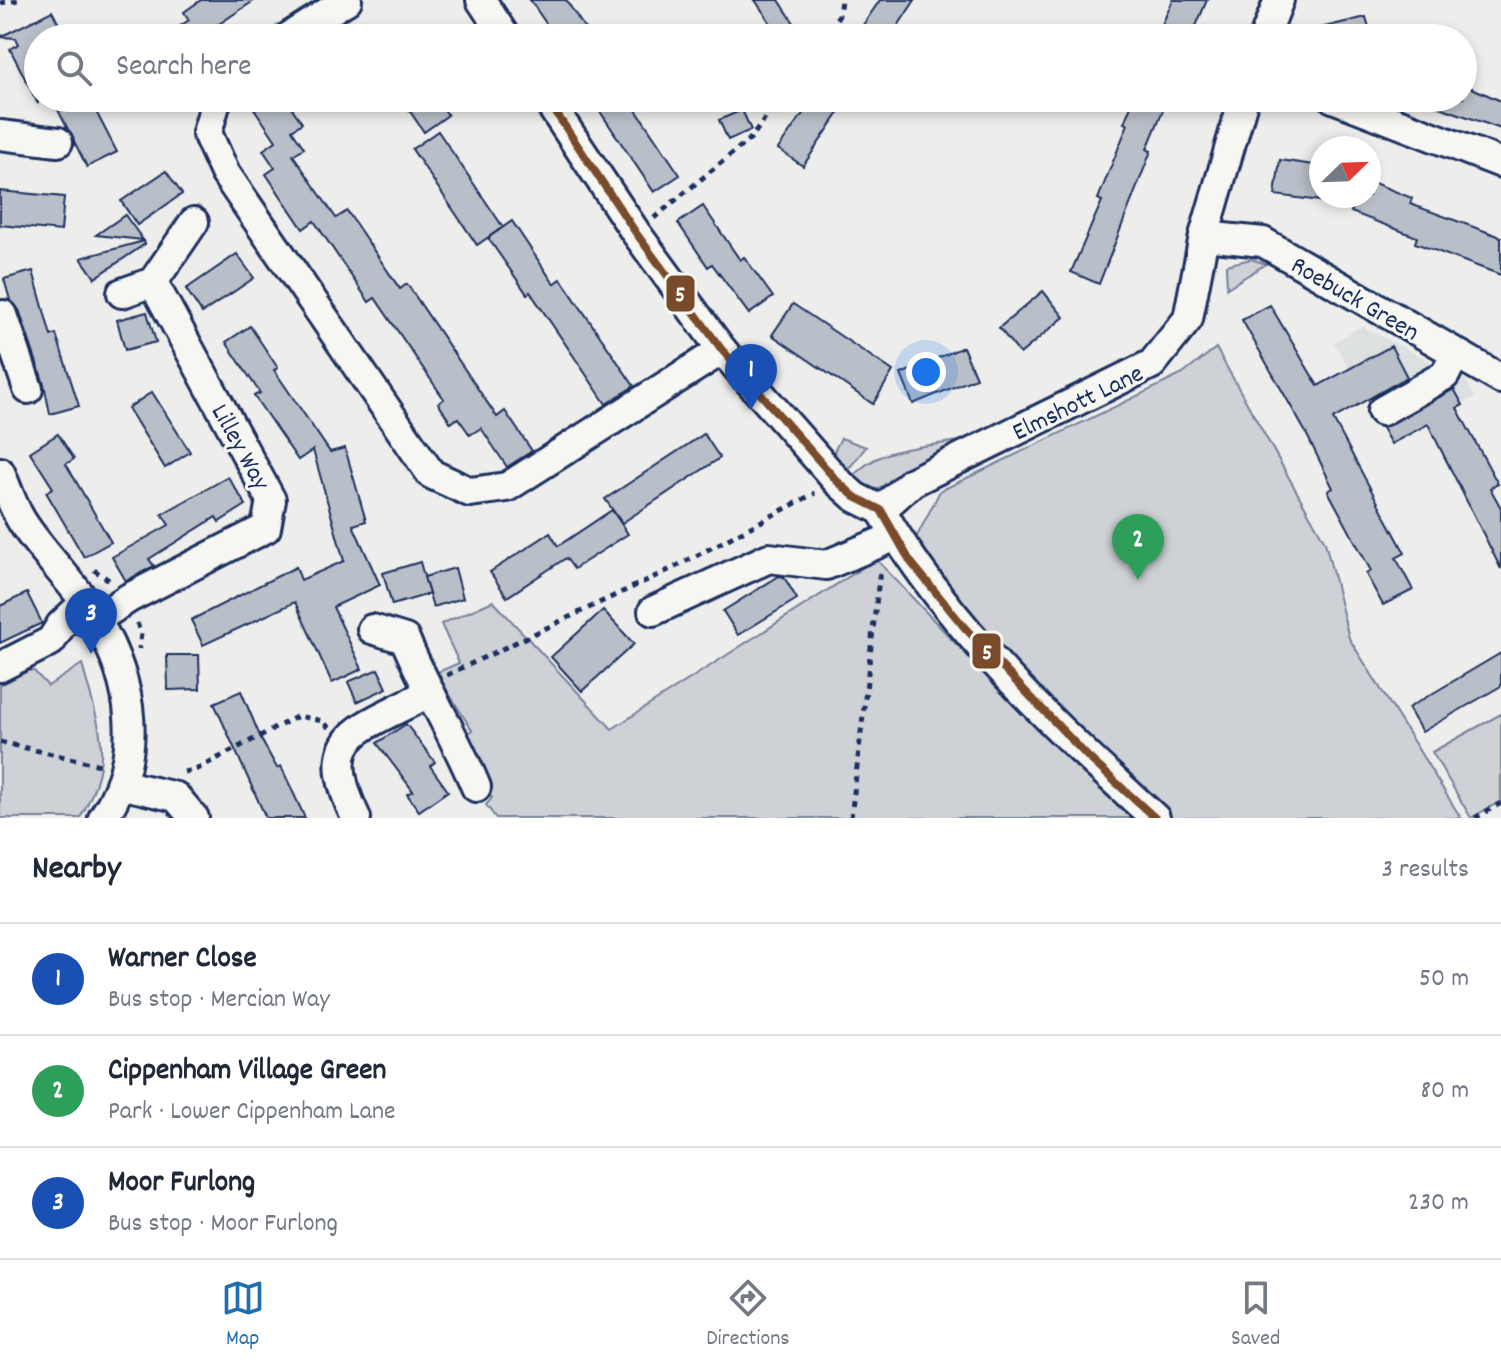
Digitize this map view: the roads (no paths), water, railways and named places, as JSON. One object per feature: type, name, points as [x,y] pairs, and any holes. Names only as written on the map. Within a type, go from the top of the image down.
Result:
[{"type":"street","points":[[301,24],[318,8],[347,0]]},
{"type":"street","points":[[481,0],[497,24]]},
{"type":"street","points":[[1270,24],[1279,0]]},
{"type":"street","points":[[213,112],[207,133],[225,173],[431,474],[470,492],[507,487],[722,350]]},
{"type":"street","points":[[555,112],[636,233],[722,350],[837,481],[855,497],[881,510],[910,561],[985,650],[1088,757],[1155,818]]},
{"type":"street","name":"Elmshott Lane","points":[[881,510],[912,482],[1152,364],[1188,319],[1204,236],[1240,112]]},
{"type":"street","points":[[1369,112],[1501,163]]},
{"type":"street","points":[[0,135],[58,142]]},
{"type":"street","points":[[122,293],[153,282],[194,222]]},
{"type":"street","name":"Roebuck Green","points":[[1204,236],[1263,242],[1501,379]]},
{"type":"street","name":"Lilley Way","points":[[90,611],[129,598],[266,528],[271,500],[153,282]]},
{"type":"street","points":[[0,316],[3,315],[28,389]]},
{"type":"street","points":[[1382,411],[1445,375],[1455,355]]},
{"type":"street","points":[[0,472],[21,521],[90,611],[123,675],[132,717],[123,778],[103,818]]},
{"type":"street","points":[[653,611],[769,558],[826,565],[896,536]]},
{"type":"street","points":[[0,667],[51,641],[61,625],[90,611]]},
{"type":"street","points":[[372,629],[405,639],[426,690],[456,737],[476,787]]},
{"type":"street","points":[[356,818],[337,766],[342,744],[426,690]]},
{"type":"street","points":[[123,778],[176,797],[194,818]]},
{"type":"place","name":"Warner Close","points":[[751,410]]},
{"type":"place","name":"Cippenham Village Green","points":[[1138,580]]},
{"type":"place","name":"Moor Furlong","points":[[91,654]]}]
